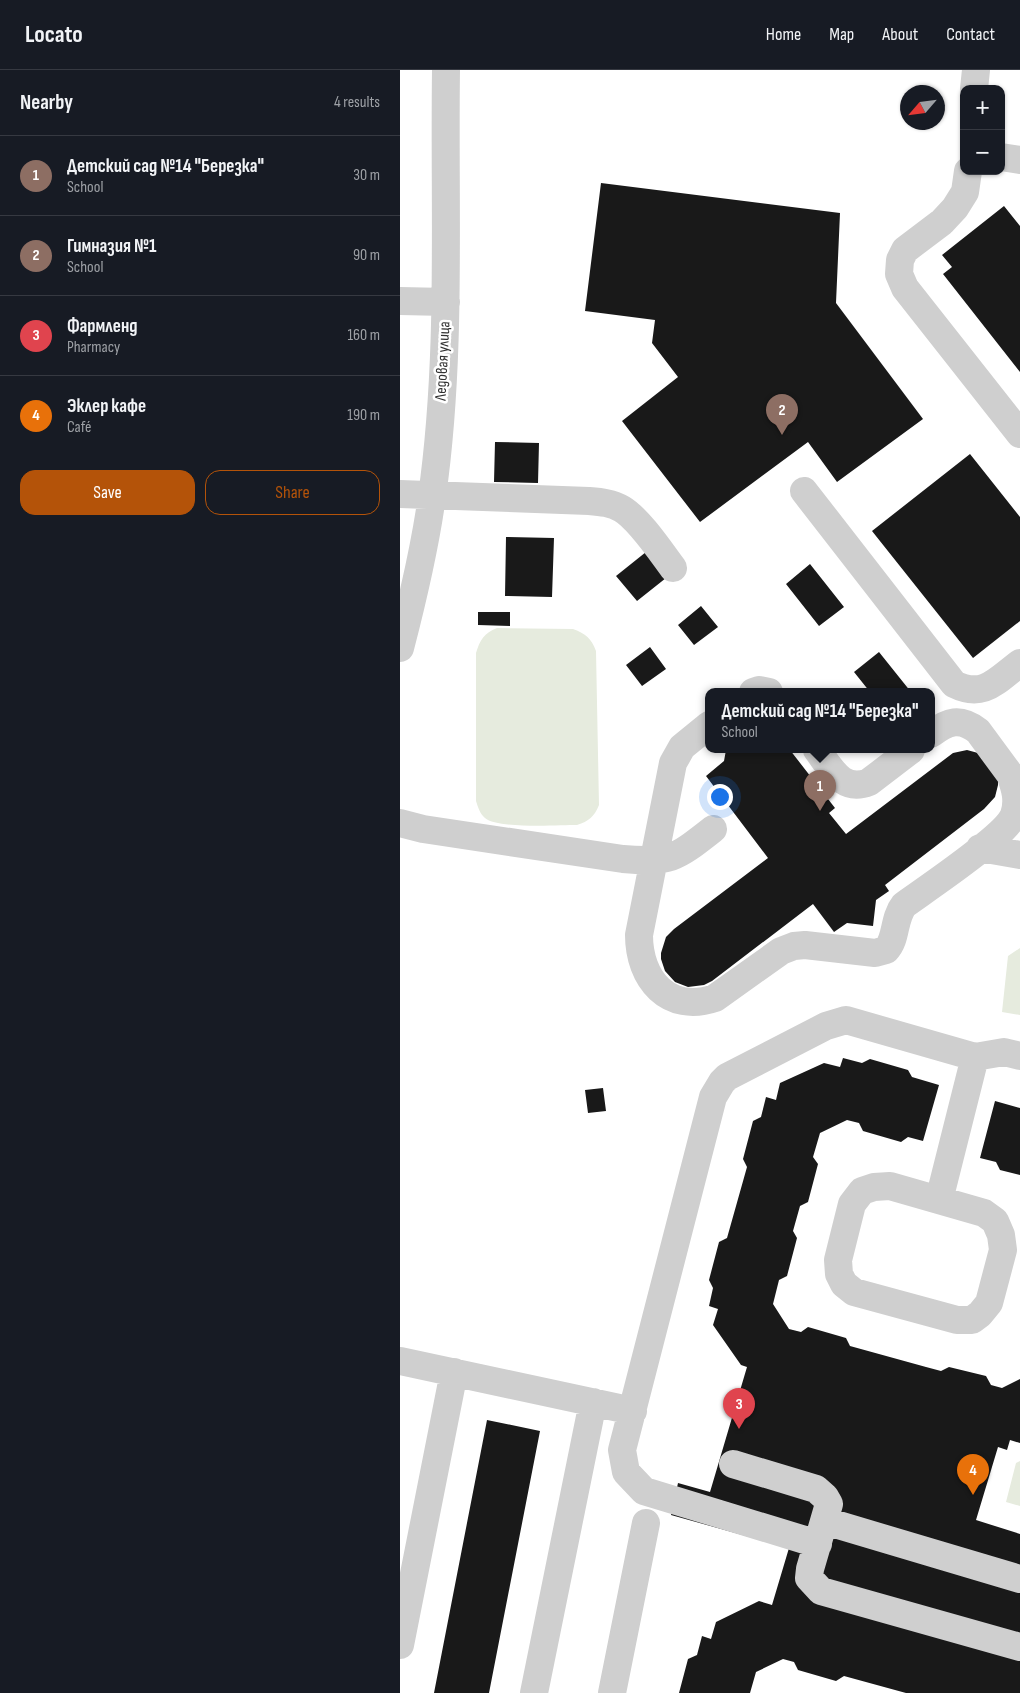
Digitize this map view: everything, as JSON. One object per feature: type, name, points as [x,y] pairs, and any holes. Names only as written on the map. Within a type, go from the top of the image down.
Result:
[{"type":"street","name":"Ледовая улица","points":[[400,648],[423,551],[432,496],[440,411],[446,302],[446,70]]},
{"type":"street","points":[[974,85],[976,70]]},
{"type":"street","points":[[1005,158],[1020,160]]},
{"type":"street","points":[[967,175],[965,192],[955,208],[942,222],[905,250],[900,260],[899,274],[905,288],[1020,434]]},
{"type":"street","points":[[400,301],[446,302]]},
{"type":"street","points":[[804,491],[954,684],[965,689],[977,690],[988,687],[1020,662]]},
{"type":"street","points":[[400,494],[607,503],[624,510],[674,568]]},
{"type":"street","points":[[705,728],[682,747],[673,763],[640,935],[641,958],[651,982],[669,997],[695,1002],[705,1002],[715,998],[781,951],[794,946],[805,945],[876,953],[886,950],[891,943],[898,912],[904,905],[1001,832],[1014,817],[1017,806],[1015,781],[978,731],[971,725],[963,722],[947,724],[935,732]]},
{"type":"street","points":[[819,753],[841,780],[846,784],[854,786],[869,782],[907,753]]},
{"type":"street","points":[[400,823],[423,829],[623,859],[653,861],[667,859],[682,853],[713,829]]},
{"type":"street","points":[[980,848],[1020,854]]},
{"type":"street","points":[[1020,1056],[1004,1052],[975,1057],[846,1020],[826,1026],[727,1077],[712,1096],[622,1450],[626,1472],[644,1491],[1020,1578]]},
{"type":"street","points":[[939,1200],[975,1057]]},
{"type":"street","points":[[890,1186],[939,1200],[984,1213],[995,1221],[1001,1235],[1003,1250],[989,1303],[980,1314],[972,1320],[957,1320],[854,1292],[844,1284],[839,1274],[838,1260],[852,1204],[862,1191],[874,1187],[890,1186]]},
{"type":"street","points":[[400,1361],[633,1412]]},
{"type":"street","points":[[400,1645],[454,1372]]},
{"type":"street","points":[[534,1693],[593,1402]]},
{"type":"street","points":[[733,1464],[816,1489],[825,1497],[829,1504],[809,1578],[820,1591],[1020,1647]]},
{"type":"street","points":[[612,1693],[646,1523]]},
{"type":"shaded area","points":[[497,628],[573,629],[588,637],[596,651],[599,805],[593,816],[577,825],[502,824],[485,818],[479,810],[476,801],[476,653],[483,638]]},
{"type":"shaded area","points":[[1020,948],[1020,1015],[1002,1012],[1008,956]]},
{"type":"shaded area","points":[[1020,1461],[1020,1506],[1006,1502],[1016,1463]]},
{"type":"building","points":[[601,183],[840,213],[836,303],[923,419],[837,482],[808,442],[700,522],[622,421],[678,377],[652,343],[655,320],[585,311]]},
{"type":"building","points":[[1004,206],[1020,226],[1020,372],[943,274],[952,267],[942,255]]},
{"type":"building","points":[[495,442],[539,443],[538,483],[494,482]]},
{"type":"building","points":[[970,454],[1020,517],[1020,621],[973,658],[872,531]]},
{"type":"building","points":[[506,537],[554,538],[552,597],[505,596]]},
{"type":"building","points":[[646,552],[666,578],[637,601],[616,576]]},
{"type":"building","points":[[810,564],[844,607],[819,626],[786,584]]},
{"type":"building","points":[[701,606],[718,627],[694,645],[678,625]]},
{"type":"building","points":[[478,612],[510,612],[510,626],[478,625]]},
{"type":"building","points":[[650,647],[666,669],[642,686],[626,665]]},
{"type":"building","points":[[879,652],[908,688],[867,688],[854,672]]},
{"type":"building","points":[[967,750],[978,753],[998,778],[998,785],[995,797],[984,809],[885,885],[889,891],[876,900],[873,926],[847,923],[834,932],[813,904],[712,981],[704,985],[688,987],[675,982],[665,971],[661,953],[666,937],[768,858],[706,776],[724,761],[725,753],[792,753],[835,808],[829,813],[846,834],[953,753]]},
{"type":"building","points":[[843,1058],[862,1063],[870,1059],[908,1070],[912,1077],[939,1085],[923,1141],[908,1137],[901,1142],[863,1131],[859,1123],[847,1120],[820,1133],[813,1157],[818,1164],[808,1202],[800,1206],[793,1231],[797,1238],[787,1276],[779,1280],[773,1304],[789,1329],[801,1332],[808,1327],[846,1338],[850,1346],[926,1367],[941,1371],[949,1367],[986,1376],[991,1385],[1002,1388],[1020,1379],[1020,1443],[1010,1440],[1007,1450],[998,1447],[976,1520],[1020,1534],[1020,1693],[906,1693],[844,1676],[836,1681],[798,1670],[794,1662],[783,1659],[756,1672],[750,1693],[679,1693],[688,1659],[697,1655],[702,1636],[711,1639],[716,1622],[759,1601],[772,1605],[789,1548],[671,1515],[678,1483],[710,1492],[747,1367],[741,1365],[713,1325],[718,1309],[709,1306],[713,1288],[709,1280],[719,1242],[727,1238],[747,1167],[743,1159],[753,1121],[761,1117],[766,1097],[776,1100],[780,1083],[824,1063],[840,1067]]},
{"type":"building","points":[[603,1088],[606,1111],[588,1113],[585,1090]]},
{"type":"building","points":[[995,1101],[1020,1108],[1020,1175],[1000,1170],[996,1162],[980,1158]]},
{"type":"building","points":[[487,1420],[540,1431],[489,1693],[434,1693]]},
{"type":"place","name":"Гимназия №1","points":[[782,435]]},
{"type":"place","name":"Детский сад №14 \"Березка\"","points":[[820,811]]},
{"type":"place","name":"Фармленд","points":[[739,1429]]},
{"type":"place","name":"Эклер кафе","points":[[973,1495]]}]
